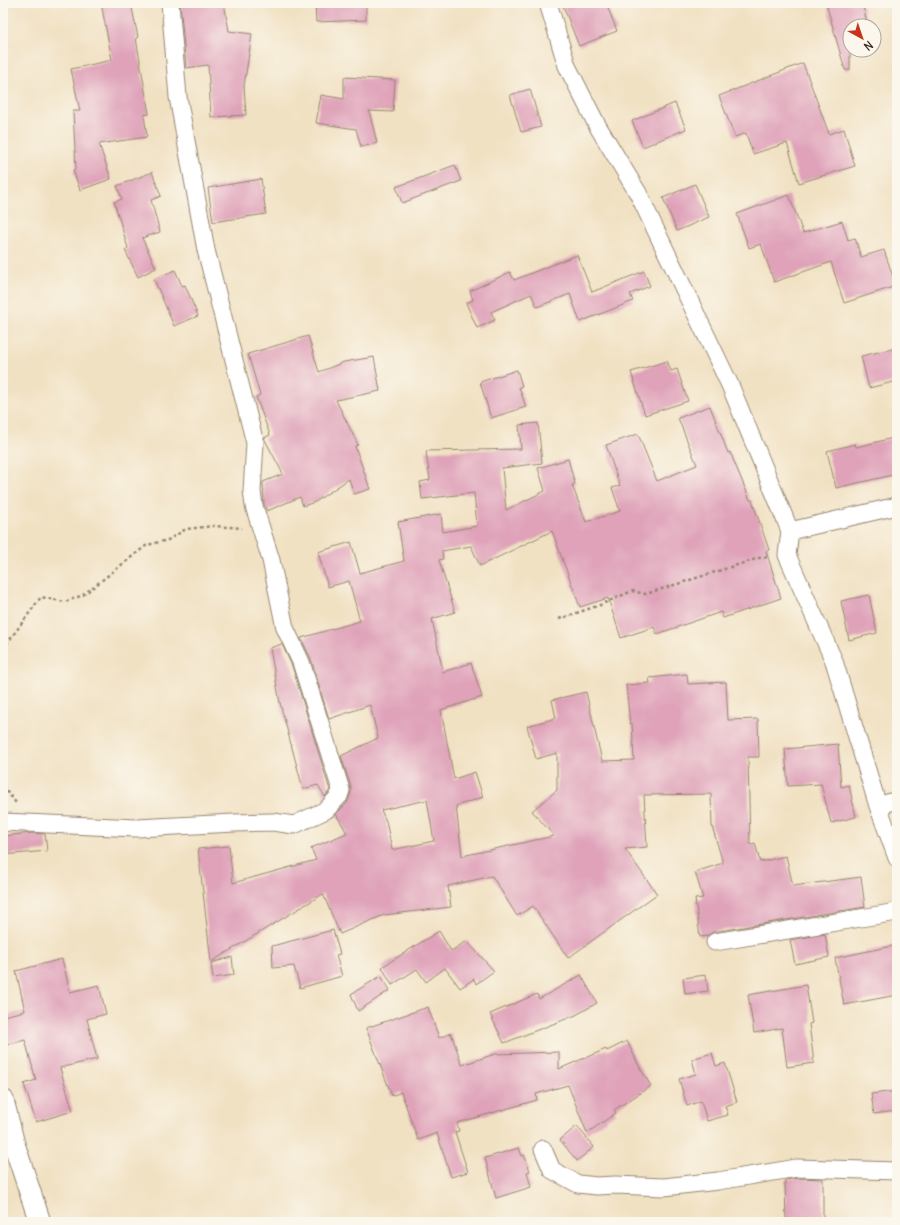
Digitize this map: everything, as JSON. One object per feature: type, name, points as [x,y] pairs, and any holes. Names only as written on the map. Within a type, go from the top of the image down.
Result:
[{"type":"street","points":[[3,822],[137,828],[273,822],[294,825],[326,810],[339,796],[341,790],[300,662],[285,628],[271,560],[260,530],[252,490],[254,443],[206,250],[178,97],[170,3]]},
{"type":"street","points":[[548,3],[567,66],[597,125],[638,193],[730,385],[790,531],[787,556],[834,661],[878,806],[897,858]]},
{"type":"street","points":[[790,531],[897,506]]},
{"type":"street","points":[[878,806],[897,800]]},
{"type":"street","points":[[715,942],[897,912]]},
{"type":"street","points":[[3,1100],[14,1144],[40,1222]]},
{"type":"street","points":[[544,1149],[552,1170],[578,1184],[597,1186],[615,1185],[664,1187],[718,1181],[797,1168],[897,1171]]},
{"type":"path","points":[[3,650],[41,597],[65,602],[83,595],[147,545],[168,540],[186,529],[214,526],[260,530]]},
{"type":"path","points":[[559,619],[600,605],[632,591],[646,594],[759,558],[787,556]]},
{"type":"building","points":[[101,3],[131,3],[138,37],[136,38],[149,114],[144,115],[147,137],[99,144],[111,179],[80,190],[73,170],[76,169],[73,111],[80,111],[71,69],[112,60]]},
{"type":"building","points":[[180,3],[224,3],[229,31],[252,34],[244,86],[246,115],[211,117],[208,65],[186,68]]},
{"type":"building","points":[[315,3],[366,3],[366,20],[316,22]]},
{"type":"building","points":[[562,3],[606,3],[617,31],[579,46]]},
{"type":"building","points":[[826,3],[862,3],[866,18],[842,18],[842,58],[850,58],[850,70],[845,70]]},
{"type":"building","points":[[803,63],[829,134],[844,129],[855,166],[799,183],[787,143],[753,154],[746,133],[735,137],[719,96]]},
{"type":"building","points":[[344,77],[395,80],[393,112],[369,111],[377,143],[361,147],[356,129],[316,123],[321,95],[344,99]]},
{"type":"building","points":[[530,89],[541,127],[521,132],[510,95]]},
{"type":"building","points":[[675,103],[686,129],[643,147],[632,121]]},
{"type":"building","points":[[455,165],[461,181],[402,203],[396,187]]},
{"type":"building","points":[[152,172],[161,196],[151,200],[160,232],[142,238],[156,268],[138,277],[125,250],[128,248],[114,202],[122,199],[117,186]]},
{"type":"building","points":[[261,179],[266,214],[213,222],[208,188]]},
{"type":"building","points":[[695,184],[709,217],[677,231],[663,198]]},
{"type":"building","points":[[789,195],[803,233],[842,221],[848,240],[855,238],[861,257],[884,250],[896,286],[844,303],[831,262],[774,282],[761,244],[749,248],[737,214]]},
{"type":"building","points":[[577,255],[592,292],[644,271],[650,286],[630,294],[633,301],[580,322],[570,294],[537,307],[531,294],[491,312],[495,320],[477,328],[466,303],[473,300],[470,291],[510,272],[514,280]]},
{"type":"building","points":[[175,270],[182,286],[185,285],[198,316],[174,326],[154,279]]},
{"type":"building","points":[[308,336],[319,372],[344,362],[374,357],[380,391],[336,400],[358,445],[355,446],[370,489],[354,494],[349,479],[315,502],[303,506],[300,497],[267,511],[264,504],[263,482],[283,474],[264,438],[270,435],[256,397],[260,395],[248,354]]},
{"type":"building","points":[[897,348],[897,381],[869,388],[861,356]]},
{"type":"building","points":[[667,361],[671,371],[677,369],[688,401],[645,415],[631,372]]},
{"type":"building","points":[[517,370],[522,386],[519,387],[526,407],[491,418],[480,382]]},
{"type":"building","points":[[710,406],[728,453],[730,452],[750,500],[752,500],[769,550],[766,551],[781,598],[723,618],[721,612],[657,634],[654,627],[621,638],[608,598],[580,607],[552,531],[480,566],[471,546],[442,551],[443,559],[439,560],[455,612],[432,619],[443,672],[471,663],[482,697],[441,710],[454,779],[475,772],[483,797],[456,806],[462,856],[554,836],[532,811],[557,790],[557,753],[536,759],[527,726],[556,718],[552,700],[586,692],[602,761],[634,760],[632,723],[630,724],[626,685],[650,683],[649,678],[687,674],[688,684],[726,682],[728,720],[758,719],[759,757],[748,757],[750,845],[755,843],[760,862],[786,856],[793,886],[861,877],[865,907],[713,932],[707,936],[700,937],[695,899],[703,898],[695,872],[723,863],[712,826],[711,794],[644,795],[647,847],[625,849],[657,894],[568,958],[533,906],[517,916],[492,876],[448,886],[451,907],[384,915],[340,934],[323,894],[211,962],[198,849],[229,846],[233,883],[316,860],[311,848],[347,833],[336,814],[347,803],[351,793],[351,787],[341,756],[378,738],[370,705],[329,719],[311,659],[301,638],[360,621],[349,581],[328,587],[318,552],[351,542],[360,573],[404,561],[398,522],[441,514],[443,532],[477,526],[474,493],[422,499],[420,482],[430,480],[426,451],[521,449],[519,425],[538,423],[542,463],[502,468],[506,510],[545,491],[538,468],[568,459],[575,484],[572,485],[586,522],[620,511],[612,488],[620,486],[606,445],[638,434],[657,481],[697,465],[678,418]],"holes":[[[427,800],[434,841],[392,850],[386,821],[381,810]]]},
{"type":"building","points":[[897,437],[897,474],[836,488],[827,451],[855,444],[856,447]]},
{"type":"building","points":[[869,595],[877,633],[849,640],[841,601]]},
{"type":"building","points":[[282,644],[292,666],[330,790],[325,797],[318,785],[303,789],[280,703],[270,648]]},
{"type":"building","points":[[838,744],[841,787],[849,785],[856,817],[831,823],[821,784],[788,786],[785,749]]},
{"type":"building","points":[[32,833],[45,834],[47,851],[3,855],[3,836]]},
{"type":"building","points":[[333,930],[340,954],[336,955],[342,976],[300,988],[294,966],[273,968],[272,946]]},
{"type":"building","points":[[439,931],[451,951],[467,941],[494,971],[476,984],[474,979],[460,988],[445,968],[426,982],[417,969],[392,985],[382,967]]},
{"type":"building","points":[[825,934],[829,957],[795,964],[790,940]]},
{"type":"building","points":[[897,945],[897,995],[844,1005],[835,958]]},
{"type":"building","points":[[232,957],[234,975],[213,978],[211,963]]},
{"type":"building","points":[[62,959],[70,992],[99,985],[106,1014],[87,1019],[97,1059],[60,1068],[73,1111],[36,1122],[24,1084],[36,1080],[25,1040],[6,1045],[3,1034],[3,1016],[25,1011],[16,971]]},
{"type":"building","points":[[581,975],[597,1003],[576,1015],[504,1043],[490,1014],[537,994],[539,999]]},
{"type":"building","points":[[706,975],[708,991],[685,994],[683,978]]},
{"type":"building","points":[[381,976],[390,990],[358,1011],[351,994]]},
{"type":"building","points":[[806,985],[812,1023],[809,1024],[814,1063],[787,1067],[782,1028],[754,1033],[748,995]]},
{"type":"building","points":[[428,1007],[439,1038],[451,1033],[462,1065],[495,1054],[559,1052],[559,1069],[606,1049],[607,1051],[627,1041],[640,1068],[651,1086],[614,1110],[616,1113],[587,1133],[568,1085],[536,1094],[537,1100],[457,1123],[459,1131],[455,1132],[468,1172],[451,1177],[437,1133],[418,1140],[401,1092],[392,1096],[366,1028]]},
{"type":"building","points":[[712,1053],[716,1066],[725,1063],[737,1102],[725,1106],[728,1115],[707,1121],[701,1101],[687,1106],[679,1079],[696,1074],[692,1059]]},
{"type":"building","points":[[897,1091],[897,1111],[874,1114],[871,1094]]},
{"type":"building","points":[[577,1126],[594,1147],[577,1161],[560,1140]]},
{"type":"building","points":[[519,1148],[522,1156],[524,1155],[530,1171],[527,1172],[531,1187],[496,1198],[485,1158]]},
{"type":"building","points":[[798,1178],[823,1179],[823,1220],[786,1221],[785,1180]]}]
